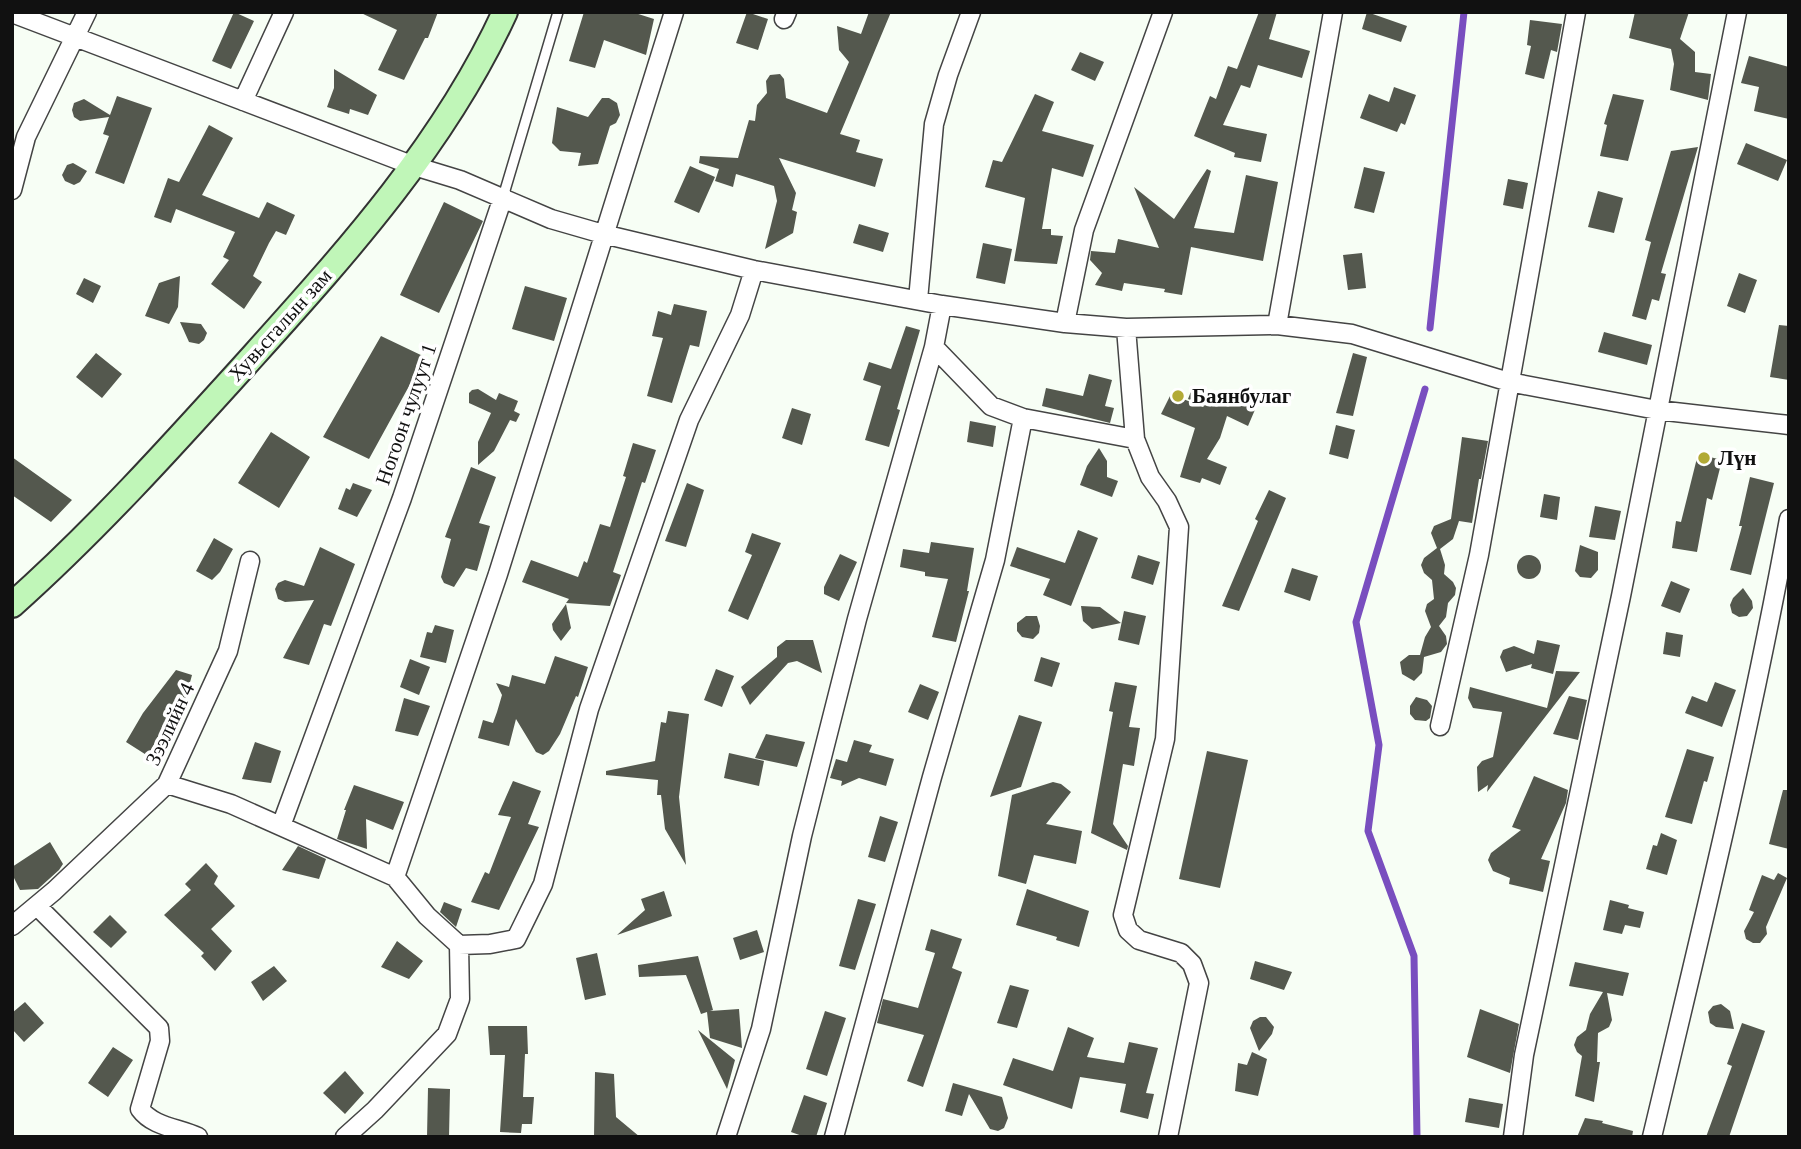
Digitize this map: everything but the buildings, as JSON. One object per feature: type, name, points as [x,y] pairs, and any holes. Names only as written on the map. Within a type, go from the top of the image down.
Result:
[{"type":"main road","name":"Хувьсгалын зам","points":[[12,605],[90,530],[187,429],[349,248],[414,166],[447,119],[505,12]]},
{"type":"street","points":[[12,190],[26,137],[87,12]]},
{"type":"street","points":[[243,101],[284,12]]},
{"type":"street","points":[[395,877],[498,574],[674,12]]},
{"type":"street","points":[[918,300],[934,124],[971,12]]},
{"type":"street","points":[[1065,323],[1084,230],[1163,12]]},
{"type":"street","points":[[1277,325],[1333,12]]},
{"type":"street","points":[[1440,726],[1479,555],[1576,12]]},
{"type":"street","points":[[1513,1137],[1524,1055],[1618,609],[1737,12]]},
{"type":"street","points":[[12,13],[414,166],[460,180],[551,219],[754,270],[942,305],[1065,323],[1126,328],[1277,325],[1352,334],[1509,382],[1657,410],[1789,425]]},
{"type":"street","name":"Ногоон чулуут 1","points":[[281,826],[402,498],[503,197]]},
{"type":"street","points":[[167,784],[231,804],[395,877],[426,916],[459,945],[490,944],[516,939],[543,884],[589,709],[689,420],[740,315],[754,270]]},
{"type":"street","points":[[726,1137],[761,1029],[802,836],[857,619],[934,347],[942,305]]},
{"type":"street","points":[[1126,328],[1135,439],[1150,477],[1167,500],[1179,527],[1166,739],[1123,915],[1128,930],[1139,940],[1181,953],[1192,964],[1199,983],[1168,1137]]},
{"type":"street","points":[[934,347],[991,406],[1023,418],[1135,439]]},
{"type":"street","points":[[834,1137],[932,777],[995,560],[1023,418]]},
{"type":"street","points":[[1652,1137],[1710,897],[1768,637],[1789,520]]},
{"type":"street","name":"Зээлийн 4","points":[[12,926],[37,906],[167,784],[228,652],[250,561]]},
{"type":"street","points":[[37,906],[159,1028],[160,1041],[140,1109],[158,1123],[198,1137]]},
{"type":"street","points":[[345,1137],[375,1110],[447,1034],[460,999],[459,945]]},
{"type":"lane","name":"Ногоон чулуут 1","points":[[503,197],[558,12]]},
{"type":"waterway","points":[[1430,328],[1464,12]]},
{"type":"waterway","points":[[1417,1137],[1414,956],[1368,831],[1379,745],[1356,622],[1425,389]]},
{"type":"place","name":"Баянбулаг","points":[[1178,396]]},
{"type":"place","name":"Лүн","points":[[1704,458]]}]
